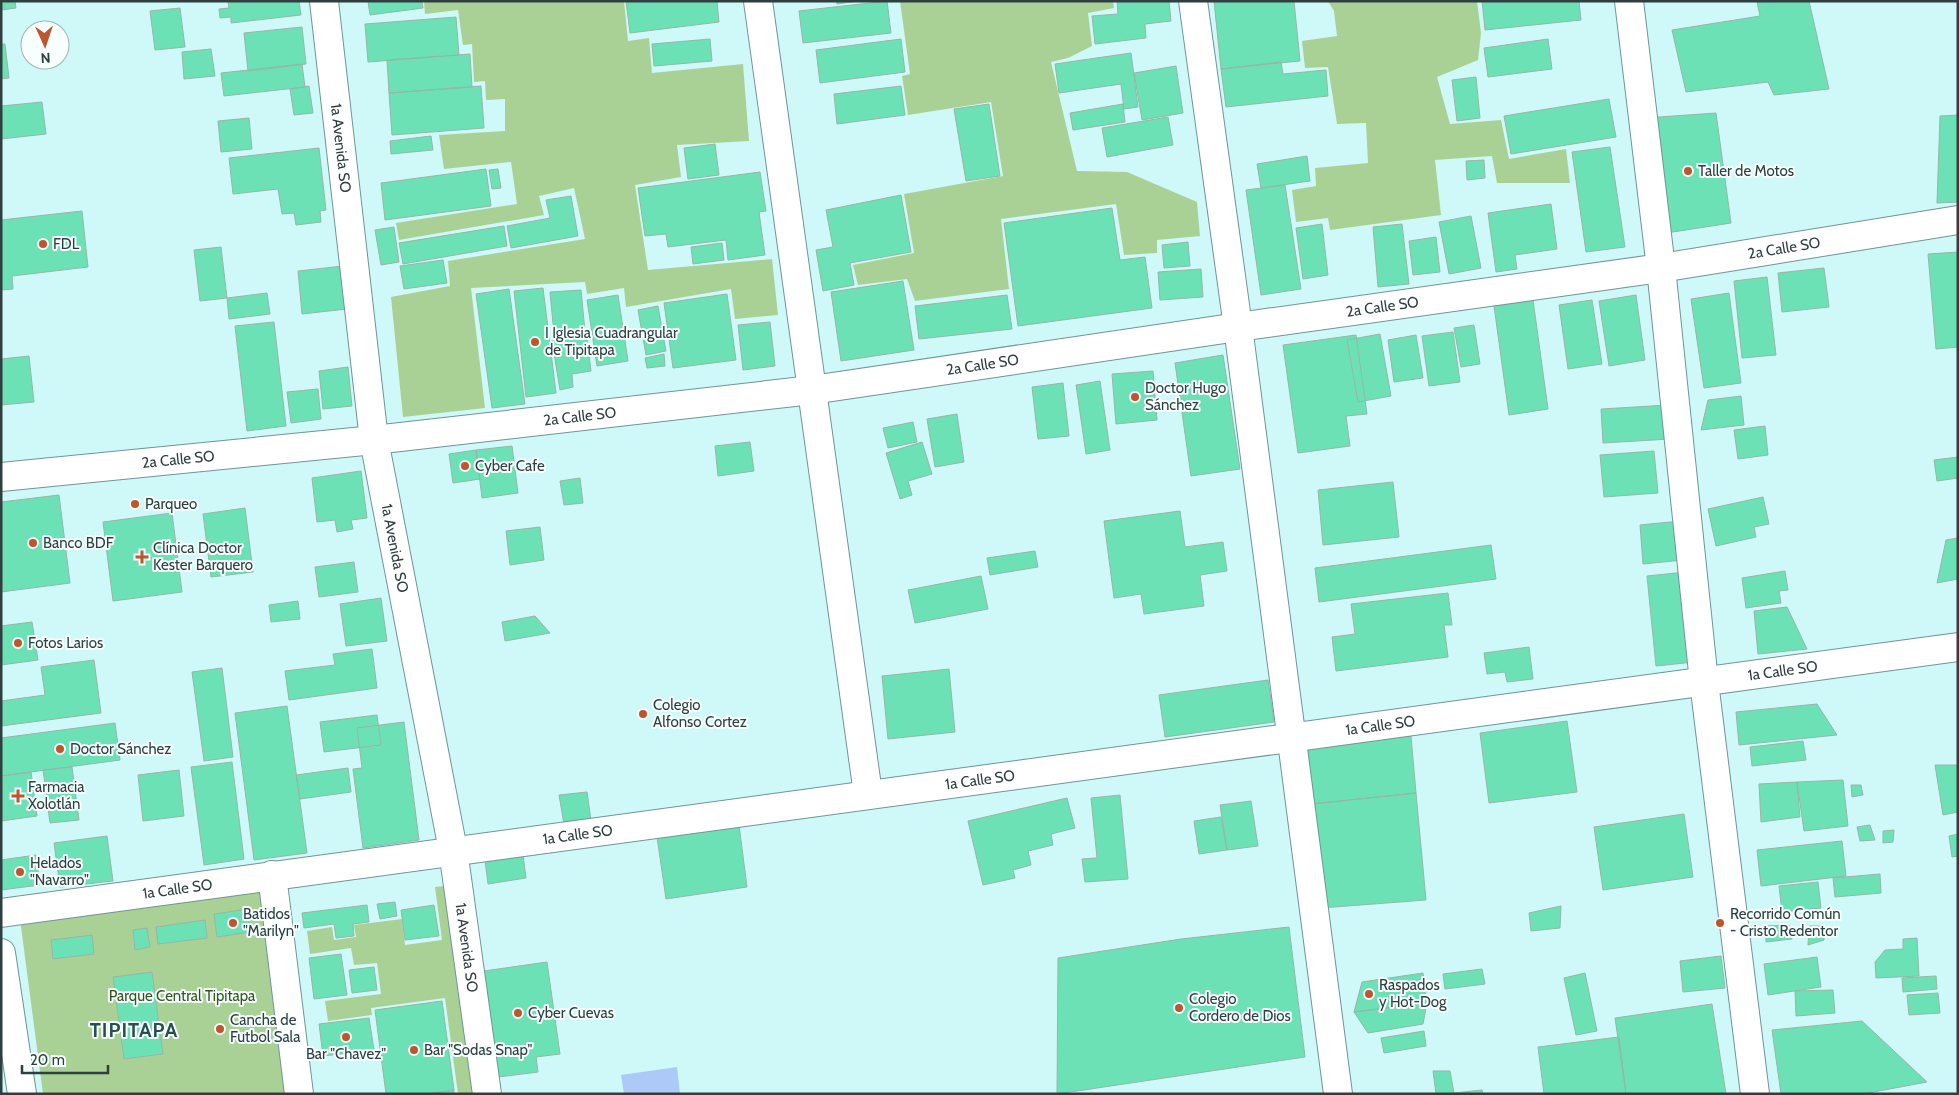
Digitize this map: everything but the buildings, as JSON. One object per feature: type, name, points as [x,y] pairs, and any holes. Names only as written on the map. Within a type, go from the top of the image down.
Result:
[{"type":"street","name":"1a Avenida SO","points":[[324,1],[374,440],[453,850],[487,1094]]},
{"type":"street","points":[[758,1],[868,794]]},
{"type":"street","points":[[1193,1],[1238,327],[1338,1094]]},
{"type":"street","points":[[1629,1],[1661,268],[1704,682],[1754,1094]]},
{"type":"street","name":"2a Calle SO","points":[[1,476],[374,440],[812,390],[1238,327],[1661,268],[1958,220]]},
{"type":"street","name":"1a Calle SO","points":[[1,913],[453,850],[1958,647]]},
{"type":"street","points":[[272,875],[299,1094]]},
{"type":"street","points":[[1,953],[22,1094]]},
{"type":"green space","points":[[424,1],[624,1],[628,41],[649,38],[652,73],[743,64],[749,141],[677,145],[681,177],[635,185],[648,270],[772,259],[778,315],[735,319],[731,289],[626,307],[624,288],[587,294],[585,282],[471,288],[485,408],[403,417],[391,297],[450,286],[448,261],[585,239],[574,188],[539,196],[544,215],[399,240],[396,223],[517,204],[511,162],[444,169],[439,135],[505,131],[505,99],[486,100],[485,81],[474,82],[472,44],[463,45],[458,10],[425,14]]},
{"type":"green space","points":[[900,1],[1113,1],[1114,8],[1088,13],[1092,46],[1068,58],[1051,62],[1077,171],[1127,172],[1197,202],[1200,236],[1157,240],[1157,253],[1124,255],[1116,204],[1001,219],[1009,289],[915,301],[907,279],[858,285],[853,265],[914,253],[904,194],[1003,176],[991,102],[908,115],[902,76],[910,74]]},
{"type":"green space","points":[[1328,1],[1477,1],[1481,33],[1478,60],[1437,77],[1450,124],[1501,120],[1509,159],[1566,149],[1570,183],[1497,183],[1492,156],[1435,160],[1441,215],[1330,230],[1328,218],[1296,222],[1292,190],[1316,186],[1315,168],[1368,163],[1366,123],[1337,124],[1328,67],[1305,68],[1302,41],[1337,36],[1334,11]]},
{"type":"green space","points":[[454,885],[478,1094],[458,1094],[445,998],[371,1008],[372,1015],[328,1021],[325,1001],[381,994],[377,963],[354,965],[351,948],[310,954],[307,931],[332,927],[334,940],[356,937],[354,925],[402,919],[405,945],[442,940],[435,887]]},
{"type":"green space","name":"Parque Central Tipitapa","points":[[267,887],[294,1094],[43,1094],[20,919]]},
{"type":"water","points":[[677,1067],[680,1094],[624,1094],[621,1075]]},
{"type":"place","name":"Taller de Motos","points":[[1688,171]]},
{"type":"place","name":"FDL","points":[[43,244]]},
{"type":"place","name":"I Iglesia Cuadrangular de Tipitapa","points":[[535,342]]},
{"type":"place","name":"Doctor Hugo Sánchez","points":[[1135,397]]},
{"type":"place","name":"Cyber Cafe","points":[[465,466]]},
{"type":"place","name":"Parqueo","points":[[135,504]]},
{"type":"place","name":"Banco BDF","points":[[33,543]]},
{"type":"place","name":"Clínica Doctor Kester Barquero","points":[[142,557]]},
{"type":"place","name":"Fotos Larios","points":[[18,643]]},
{"type":"place","name":"Colegio Alfonso Cortez","points":[[643,714]]},
{"type":"place","name":"Doctor Sánchez","points":[[60,749]]},
{"type":"place","name":"Farmacia Xolotlán","points":[[18,796]]},
{"type":"place","name":"Helados \"Navarro\"","points":[[20,872]]},
{"type":"place","name":"Batidos \"Marilyn\"","points":[[233,923]]},
{"type":"place","name":"Recorrido Común - Cristo Redentor","points":[[1720,923]]},
{"type":"place","name":"Raspados y Hot-Dog","points":[[1369,994]]},
{"type":"place","name":"Colegio Cordero de Dios","points":[[1179,1008]]},
{"type":"place","name":"Cyber Cuevas","points":[[518,1013]]},
{"type":"place","name":"Cancha de Futbol Sala","points":[[220,1029]]},
{"type":"place","name":"Bar \"Chavez\"","points":[[346,1037]]},
{"type":"place","name":"Bar \"Sodas Snap\"","points":[[414,1050]]},
{"type":"district","name":"TIPITAPA","points":[[134,1030]]}]
